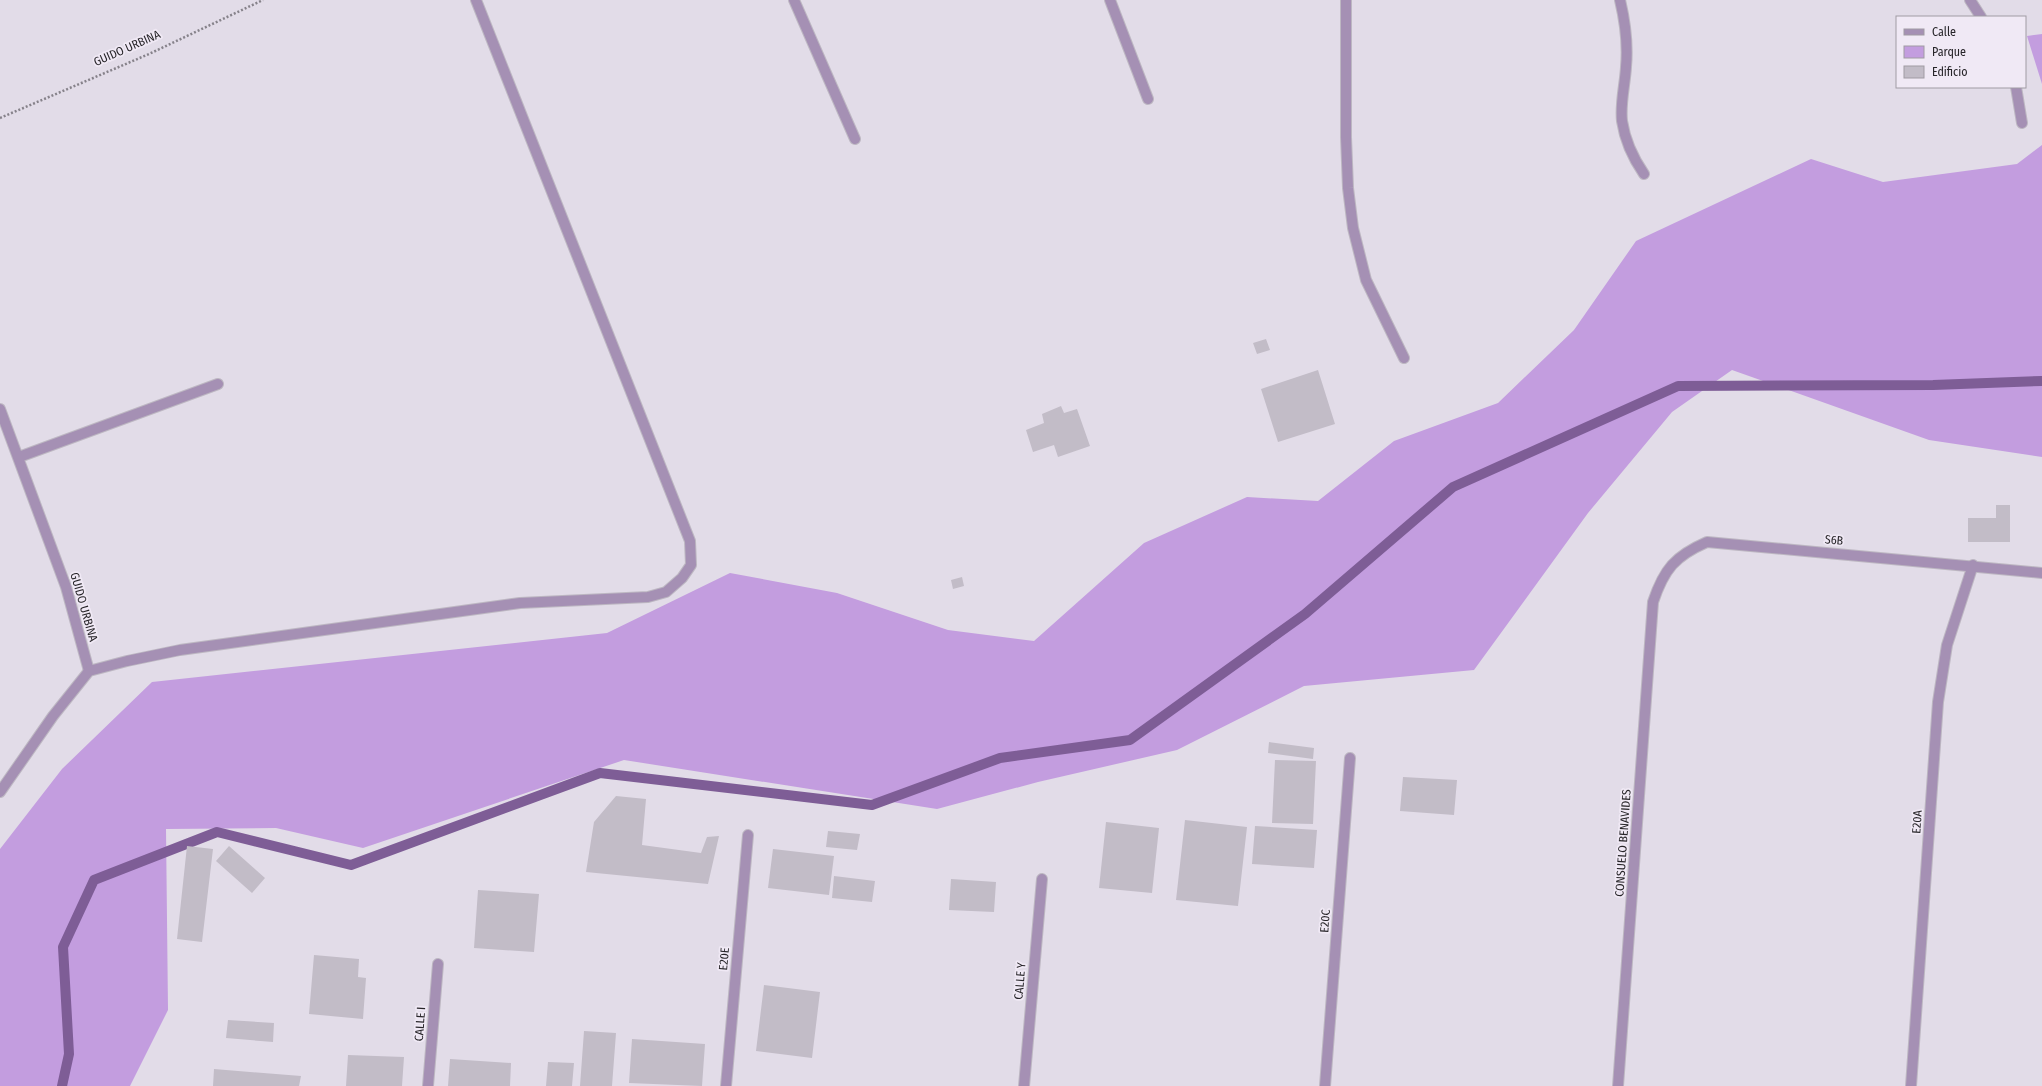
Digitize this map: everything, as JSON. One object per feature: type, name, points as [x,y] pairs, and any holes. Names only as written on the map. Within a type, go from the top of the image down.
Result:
[{"type":"street","points":[[0,792],[53,716],[89,671],[127,660],[180,650],[520,603],[648,597],[666,592],[682,578],[691,565],[690,541],[476,0]]},
{"type":"street","points":[[794,0],[855,139]]},
{"type":"street","points":[[1110,0],[1148,99]]},
{"type":"street","points":[[1346,0],[1346,136],[1348,188],[1353,228],[1366,280],[1404,358]]},
{"type":"street","points":[[1620,0],[1625,33],[1626,66],[1622,98],[1622,121],[1627,143],[1644,174]]},
{"type":"street","points":[[1970,0],[1980,16]]},
{"type":"street","points":[[2016,88],[2022,124]]},
{"type":"street","points":[[18,457],[218,384]]},
{"type":"street","name":"GUIDO URBINA","points":[[0,409],[66,587],[89,671]]},
{"type":"street","name":"S6B","points":[[1653,602],[1661,580],[1674,562],[1690,550],[1707,542],[1973,565],[2042,573]]},
{"type":"street","name":"E20A","points":[[1911,1086],[1938,702],[1947,645],[1973,565]]},
{"type":"street","name":"CONSUELO BENAVIDES","points":[[1618,1086],[1653,602]]},
{"type":"street","name":"E20C","points":[[1326,1086],[1350,758]]},
{"type":"street","name":"E20E","points":[[726,1086],[748,835]]},
{"type":"street","name":"CALLE Y","points":[[1024,1086],[1042,879]]},
{"type":"street","name":"CALLE I","points":[[428,1086],[438,964]]},
{"type":"path","name":"GUIDO URBINA","points":[[0,118],[149,54],[263,0]]},
{"type":"green space","points":[[2042,34],[2042,84],[2027,36]]},
{"type":"green space","points":[[2042,145],[2042,457],[1929,440],[1732,370],[1672,412],[1588,513],[1474,670],[1304,686],[1177,750],[1038,782],[937,809],[624,760],[363,848],[276,828],[166,829],[168,1010],[130,1086],[0,1086],[0,849],[62,769],[152,682],[607,633],[730,573],[837,593],[948,630],[1034,641],[1144,543],[1247,497],[1318,501],[1394,441],[1498,403],[1574,330],[1636,241],[1811,159],[1883,182],[2017,164]]},
{"type":"building","points":[[1266,339],[1270,350],[1257,354],[1253,343]]},
{"type":"building","points":[[1318,370],[1335,424],[1278,442],[1261,389]]},
{"type":"building","points":[[1061,406],[1064,413],[1077,409],[1090,446],[1058,457],[1054,445],[1033,452],[1026,430],[1044,423],[1042,414]]},
{"type":"building","points":[[1996,505],[2010,505],[2010,542],[1968,542],[1968,518],[1996,518]]},
{"type":"building","points":[[962,577],[964,586],[953,589],[951,580]]},
{"type":"building","points":[[1269,742],[1314,748],[1313,759],[1268,753]]},
{"type":"building","points":[[1275,760],[1316,761],[1313,824],[1272,823]]},
{"type":"building","points":[[1403,777],[1457,780],[1454,815],[1400,811]]},
{"type":"building","points":[[616,796],[646,799],[642,845],[701,853],[707,837],[719,836],[708,884],[586,872],[594,822]]},
{"type":"building","points":[[1185,820],[1247,827],[1238,906],[1176,900]]},
{"type":"building","points":[[1106,822],[1159,828],[1152,893],[1099,888]]},
{"type":"building","points":[[1255,826],[1317,830],[1314,868],[1252,864]]},
{"type":"building","points":[[828,831],[860,834],[857,850],[826,847]]},
{"type":"building","points":[[187,846],[213,849],[202,942],[177,939]]},
{"type":"building","points":[[229,846],[265,878],[252,893],[216,861]]},
{"type":"building","points":[[773,849],[834,856],[829,895],[768,888]]},
{"type":"building","points":[[834,876],[875,881],[872,902],[832,898]]},
{"type":"building","points":[[951,879],[996,882],[994,912],[949,910]]},
{"type":"building","points":[[478,890],[539,894],[534,952],[474,948]]},
{"type":"building","points":[[314,955],[359,959],[358,977],[366,978],[363,1019],[309,1014]]},
{"type":"building","points":[[764,985],[820,992],[812,1058],[756,1051]]},
{"type":"building","points":[[228,1020],[274,1023],[273,1042],[226,1038]]},
{"type":"building","points":[[584,1031],[616,1033],[612,1086],[580,1086]]},
{"type":"building","points":[[632,1039],[705,1044],[702,1086],[629,1083]]},
{"type":"building","points":[[348,1055],[404,1057],[402,1086],[346,1086]]},
{"type":"building","points":[[450,1059],[511,1063],[510,1086],[448,1086]]},
{"type":"building","points":[[548,1062],[574,1063],[572,1086],[546,1086]]},
{"type":"building","points":[[214,1069],[301,1076],[299,1086],[213,1086]]},
{"type":"waterway","points":[[62,1086],[69,1054],[63,947],[94,880],[217,832],[351,865],[600,773],[872,805],[1000,758],[1130,740],[1305,614],[1453,487],[1678,386],[1933,385],[2042,381]]}]
